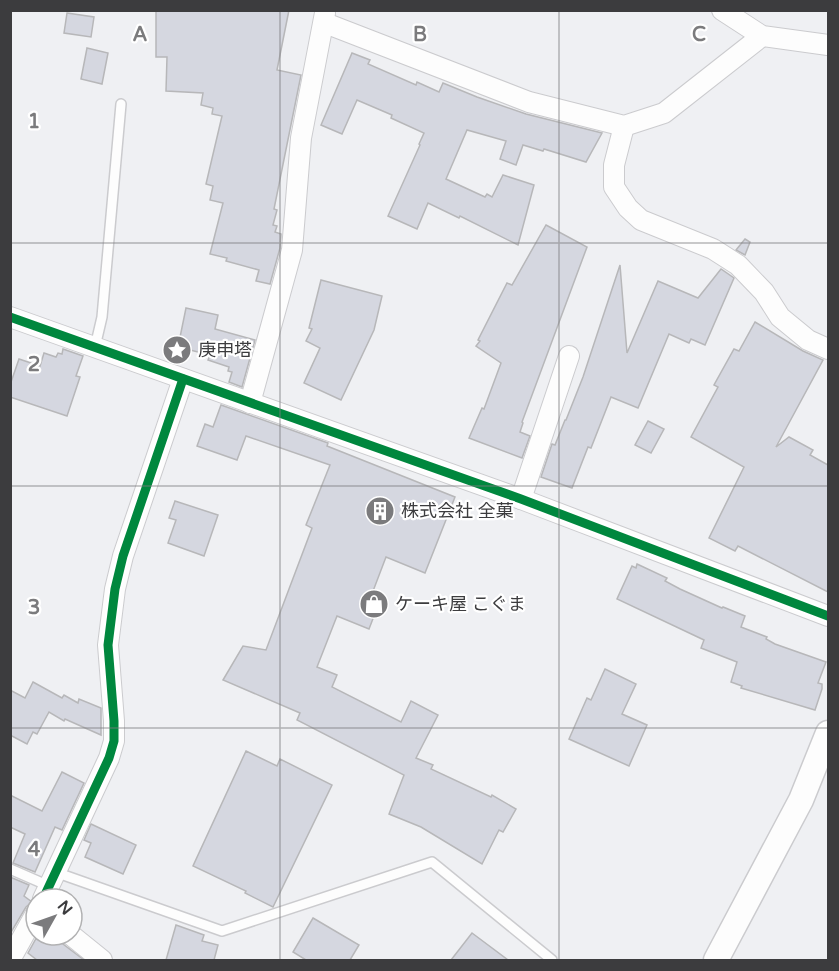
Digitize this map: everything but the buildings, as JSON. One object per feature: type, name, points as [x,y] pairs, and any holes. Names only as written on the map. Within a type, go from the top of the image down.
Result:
[{"type":"street","points":[[722,10],[762,36],[828,45]]},
{"type":"street","points":[[250,403],[292,250],[301,138],[325,17],[529,102],[624,126],[664,113],[762,36]]},
{"type":"street","points":[[624,126],[614,165],[615,187],[628,208],[641,220],[713,249],[738,265],[764,292],[780,317],[808,340],[828,349]]},
{"type":"street","points":[[10,316],[521,500],[828,616]]},
{"type":"street","points":[[521,500],[569,356]]},
{"type":"street","points":[[49,886],[109,758],[114,741],[108,645],[115,589],[123,556],[183,379]]},
{"type":"street","points":[[716,960],[801,800],[828,733]]},
{"type":"street","points":[[10,960],[24,935]]},
{"type":"street","points":[[84,945],[102,960]]},
{"type":"lane","points":[[95,347],[102,317],[121,104]]},
{"type":"lane","points":[[10,869],[49,886],[222,931],[432,862],[552,960]]},
{"type":"cycle path","points":[[10,317],[521,499],[828,616]]},
{"type":"cycle path","points":[[49,887],[109,758],[114,741],[108,645],[115,589],[123,556],[183,379]]},
{"type":"place","name":"庚申塔","points":[[177,350]]},
{"type":"place","name":"株式会社 全菓","points":[[380,511]]},
{"type":"place","name":"ケーキ屋 こぐま","points":[[374,604]]}]
